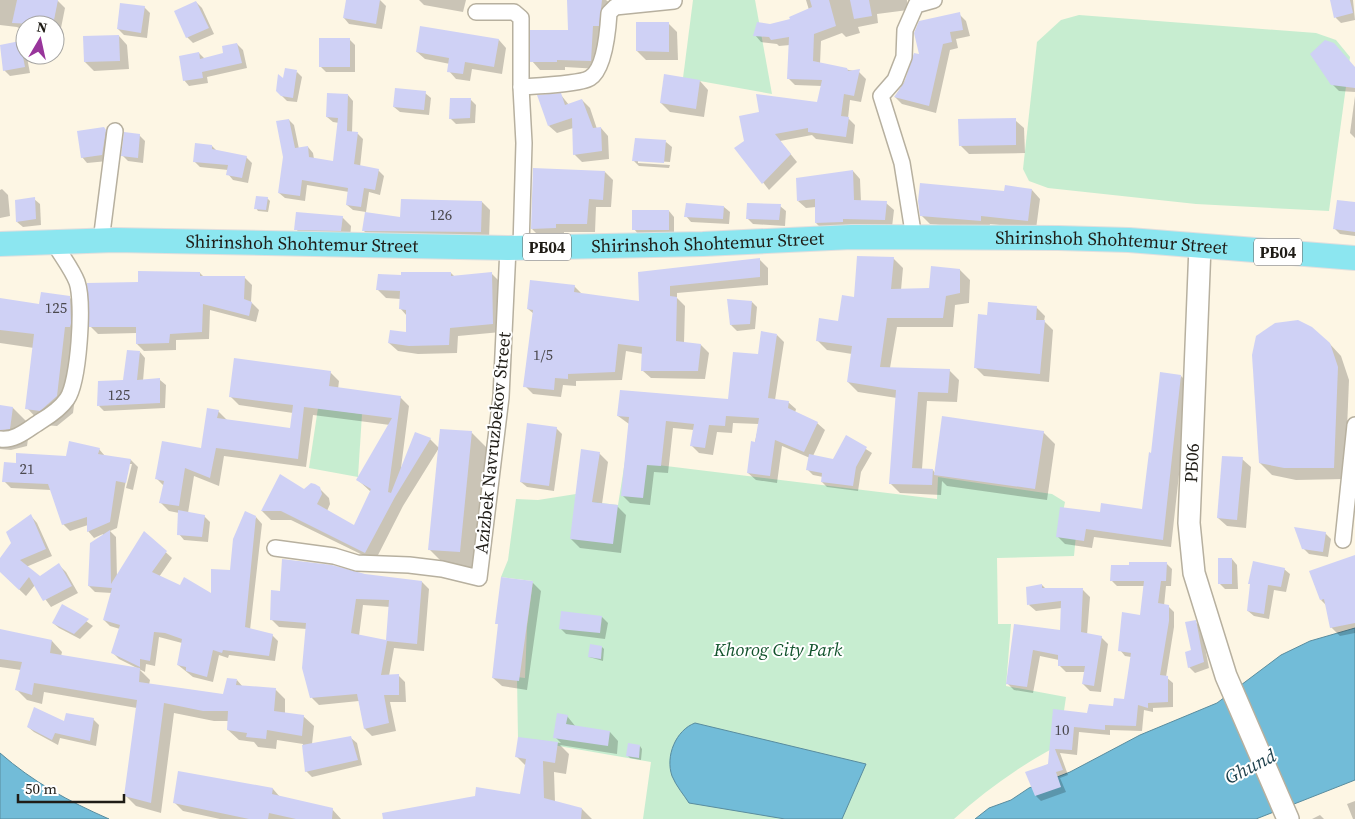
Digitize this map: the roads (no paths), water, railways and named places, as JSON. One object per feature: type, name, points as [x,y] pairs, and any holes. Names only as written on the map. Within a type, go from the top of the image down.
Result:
[{"type":"main road","name":"Shirinshoh Shohtemur Street","points":[[0,244],[101,241],[515,247],[703,244],[852,237],[1095,239],[1355,258]]},
{"type":"main road","name":"РБ06","points":[[1200,246],[1189,523],[1194,574],[1226,676],[1288,819]]},
{"type":"street","points":[[914,238],[902,163],[882,96],[896,80],[904,57],[905,30],[916,5],[934,0]]},
{"type":"street","points":[[521,86],[589,80],[598,71],[607,36],[609,13],[615,7],[674,1]]},
{"type":"street","points":[[476,12],[514,12],[521,18],[521,86],[524,143],[515,247]]},
{"type":"street","points":[[101,241],[115,131]]},
{"type":"street","points":[[0,439],[7,440],[26,432],[55,412],[67,399],[74,384],[78,334],[77,283],[54,243]]},
{"type":"street","name":"Azizbek Navruzbekov Street","points":[[275,548],[334,556],[357,563],[409,565],[442,569],[479,578],[501,397],[515,247]]},
{"type":"street","points":[[1343,540],[1355,424]]},
{"type":"water","name":"Ghund","points":[[1355,628],[1355,780],[1256,819],[975,819],[989,808],[1011,800],[1029,788],[1070,772],[1140,735],[1217,703],[1281,655],[1310,641]]},
{"type":"water","points":[[695,723],[866,764],[842,819],[785,819],[689,803],[672,776],[670,760],[671,752],[682,731]]},
{"type":"water","points":[[0,753],[25,773],[51,790],[109,819],[0,819]]},
{"type":"park label","name":"Khorog City Park","points":[[778,650]]}]
